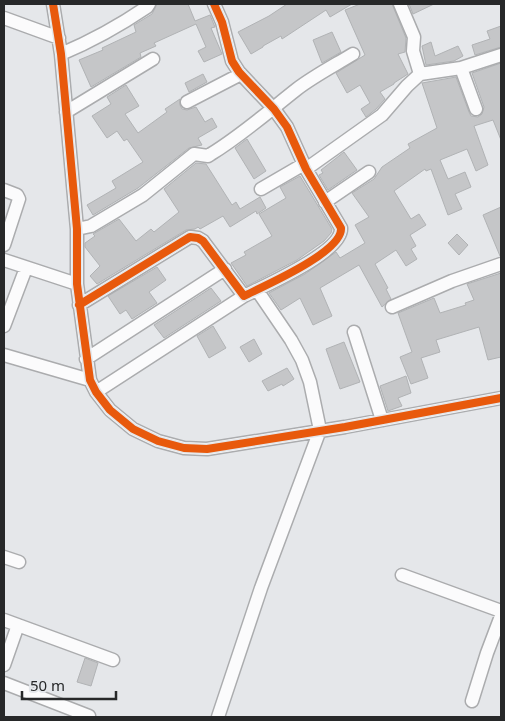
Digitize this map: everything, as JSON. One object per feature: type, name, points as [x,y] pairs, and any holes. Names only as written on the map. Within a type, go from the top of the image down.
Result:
[{"type":"street","points":[[52,4],[61,54],[77,229],[77,284],[86,359],[90,380],[96,392],[110,410],[133,429],[158,441],[184,448],[222,447],[501,398]]},
{"type":"street","points":[[61,54],[116,28],[149,4]]},
{"type":"street","points":[[96,392],[244,296],[291,273],[336,243],[341,234],[341,228],[305,166],[287,127],[274,109],[240,74],[232,61],[222,22],[214,4]]},
{"type":"street","points":[[400,4],[414,37],[413,51],[420,74]]},
{"type":"street","points":[[4,18],[59,38]]},
{"type":"street","points":[[77,229],[91,226],[144,195],[194,154],[208,156],[232,141],[299,88],[354,54]]},
{"type":"street","points":[[261,189],[305,166],[382,115],[420,74],[461,68],[501,55]]},
{"type":"street","points":[[66,112],[153,59]]},
{"type":"street","points":[[461,68],[476,109]]},
{"type":"street","points":[[187,102],[240,74]]},
{"type":"street","points":[[325,202],[369,172]]},
{"type":"street","points":[[4,190],[17,195],[19,199],[4,244]]},
{"type":"street","points":[[79,305],[190,237],[203,241],[244,296]]},
{"type":"street","points":[[4,260],[77,284]]},
{"type":"street","points":[[392,307],[452,281],[501,264]]},
{"type":"street","points":[[4,326],[26,268]]},
{"type":"street","points":[[86,359],[225,269]]},
{"type":"street","points":[[218,717],[261,588],[320,430],[310,382],[302,360],[291,340],[257,290]]},
{"type":"street","points":[[354,332],[382,420]]},
{"type":"street","points":[[4,355],[90,380]]},
{"type":"street","points":[[4,557],[19,562]]},
{"type":"street","points":[[402,575],[501,611]]},
{"type":"street","points":[[472,701],[501,616]]},
{"type":"street","points":[[4,620],[113,660]]},
{"type":"street","points":[[4,665],[18,625]]},
{"type":"street","points":[[4,683],[89,716]]},
{"type":"building","points":[[157,4],[188,4],[195,21],[210,15],[215,27],[211,28],[222,54],[204,62],[198,51],[206,47],[196,24],[154,43],[156,46],[140,53],[141,57],[91,87],[79,60],[103,50],[102,48],[136,32],[134,25],[152,14]]},
{"type":"building","points":[[287,4],[352,4],[330,17],[326,10],[282,39],[281,36],[251,54],[238,32]]},
{"type":"building","points":[[360,4],[392,4],[406,38],[405,52],[398,54],[408,74],[380,92],[385,99],[366,117],[361,109],[370,103],[360,85],[347,93],[336,73],[365,55],[345,10]]},
{"type":"building","points":[[409,4],[434,4],[413,14]]},
{"type":"building","points":[[501,26],[501,47],[475,55],[472,45],[490,39],[487,31]]},
{"type":"building","points":[[332,32],[341,52],[322,63],[313,40]]},
{"type":"building","points":[[431,42],[435,56],[458,46],[463,56],[454,61],[426,65],[422,46]]},
{"type":"building","points":[[501,63],[501,140],[493,120],[474,126],[488,165],[476,171],[467,149],[440,160],[448,179],[465,172],[471,187],[455,194],[462,209],[448,215],[431,169],[426,171],[425,169],[394,191],[411,219],[419,214],[426,225],[410,235],[416,246],[411,249],[417,259],[406,266],[396,250],[375,264],[388,288],[386,289],[391,299],[382,307],[359,265],[320,288],[332,316],[313,325],[300,298],[281,310],[269,293],[305,274],[336,252],[340,258],[365,243],[355,225],[369,217],[352,193],[374,179],[382,167],[410,148],[408,144],[437,128],[422,83],[456,77],[471,116],[478,117],[482,114],[484,107],[472,73]]},
{"type":"building","points":[[203,74],[207,82],[189,92],[185,83]]},
{"type":"building","points":[[126,85],[139,106],[125,114],[138,133],[167,112],[165,109],[180,99],[182,109],[187,110],[196,107],[205,122],[212,118],[217,127],[198,138],[202,145],[189,148],[138,188],[93,215],[87,205],[116,188],[112,181],[143,162],[127,139],[124,141],[117,131],[107,138],[92,116],[111,104],[107,97]]},
{"type":"building","points":[[247,139],[266,171],[254,179],[235,148]]},
{"type":"building","points":[[344,152],[357,170],[328,190],[319,175],[323,173],[321,170]]},
{"type":"building","points":[[196,163],[206,164],[232,205],[236,202],[240,209],[260,197],[266,208],[257,214],[256,211],[230,227],[223,216],[200,229],[198,227],[186,230],[97,284],[90,276],[100,266],[85,247],[85,243],[95,236],[93,234],[119,219],[136,241],[151,229],[154,232],[179,212],[164,189]]},
{"type":"building","points":[[300,176],[332,229],[331,233],[324,241],[297,260],[247,286],[231,263],[246,255],[244,252],[272,236],[259,214],[286,198],[280,187]]},
{"type":"building","points":[[501,207],[501,256],[500,256],[483,215]]},
{"type":"building","points":[[457,234],[468,245],[459,255],[448,243]]},
{"type":"building","points":[[157,267],[166,280],[149,292],[157,303],[132,319],[126,310],[120,314],[108,296]]},
{"type":"building","points":[[501,273],[501,357],[488,360],[479,327],[436,340],[440,352],[421,358],[428,378],[411,384],[400,357],[412,352],[398,313],[434,298],[440,313],[466,305],[465,303],[474,300],[467,284]]},
{"type":"building","points":[[211,288],[221,301],[164,338],[154,325]]},
{"type":"building","points":[[213,326],[226,348],[209,358],[197,336]]},
{"type":"building","points":[[254,339],[262,354],[249,362],[240,347]]},
{"type":"building","points":[[344,342],[360,382],[340,389],[326,349]]},
{"type":"building","points":[[287,368],[294,379],[283,386],[282,384],[268,391],[262,381]]},
{"type":"building","points":[[406,376],[411,393],[398,398],[402,406],[388,411],[380,386]]},
{"type":"building","points":[[85,658],[98,663],[91,686],[77,682]]},
{"type":"cycle path","points":[[53,4],[61,54],[77,229],[77,284],[90,380],[96,392],[110,410],[133,429],[158,441],[184,448],[207,449],[345,427],[501,398]]},
{"type":"cycle path","points":[[79,305],[190,237],[203,241],[244,296],[301,267],[330,247],[338,237],[341,228],[306,169],[287,127],[274,109],[239,72],[232,61],[222,22],[214,4]]}]
